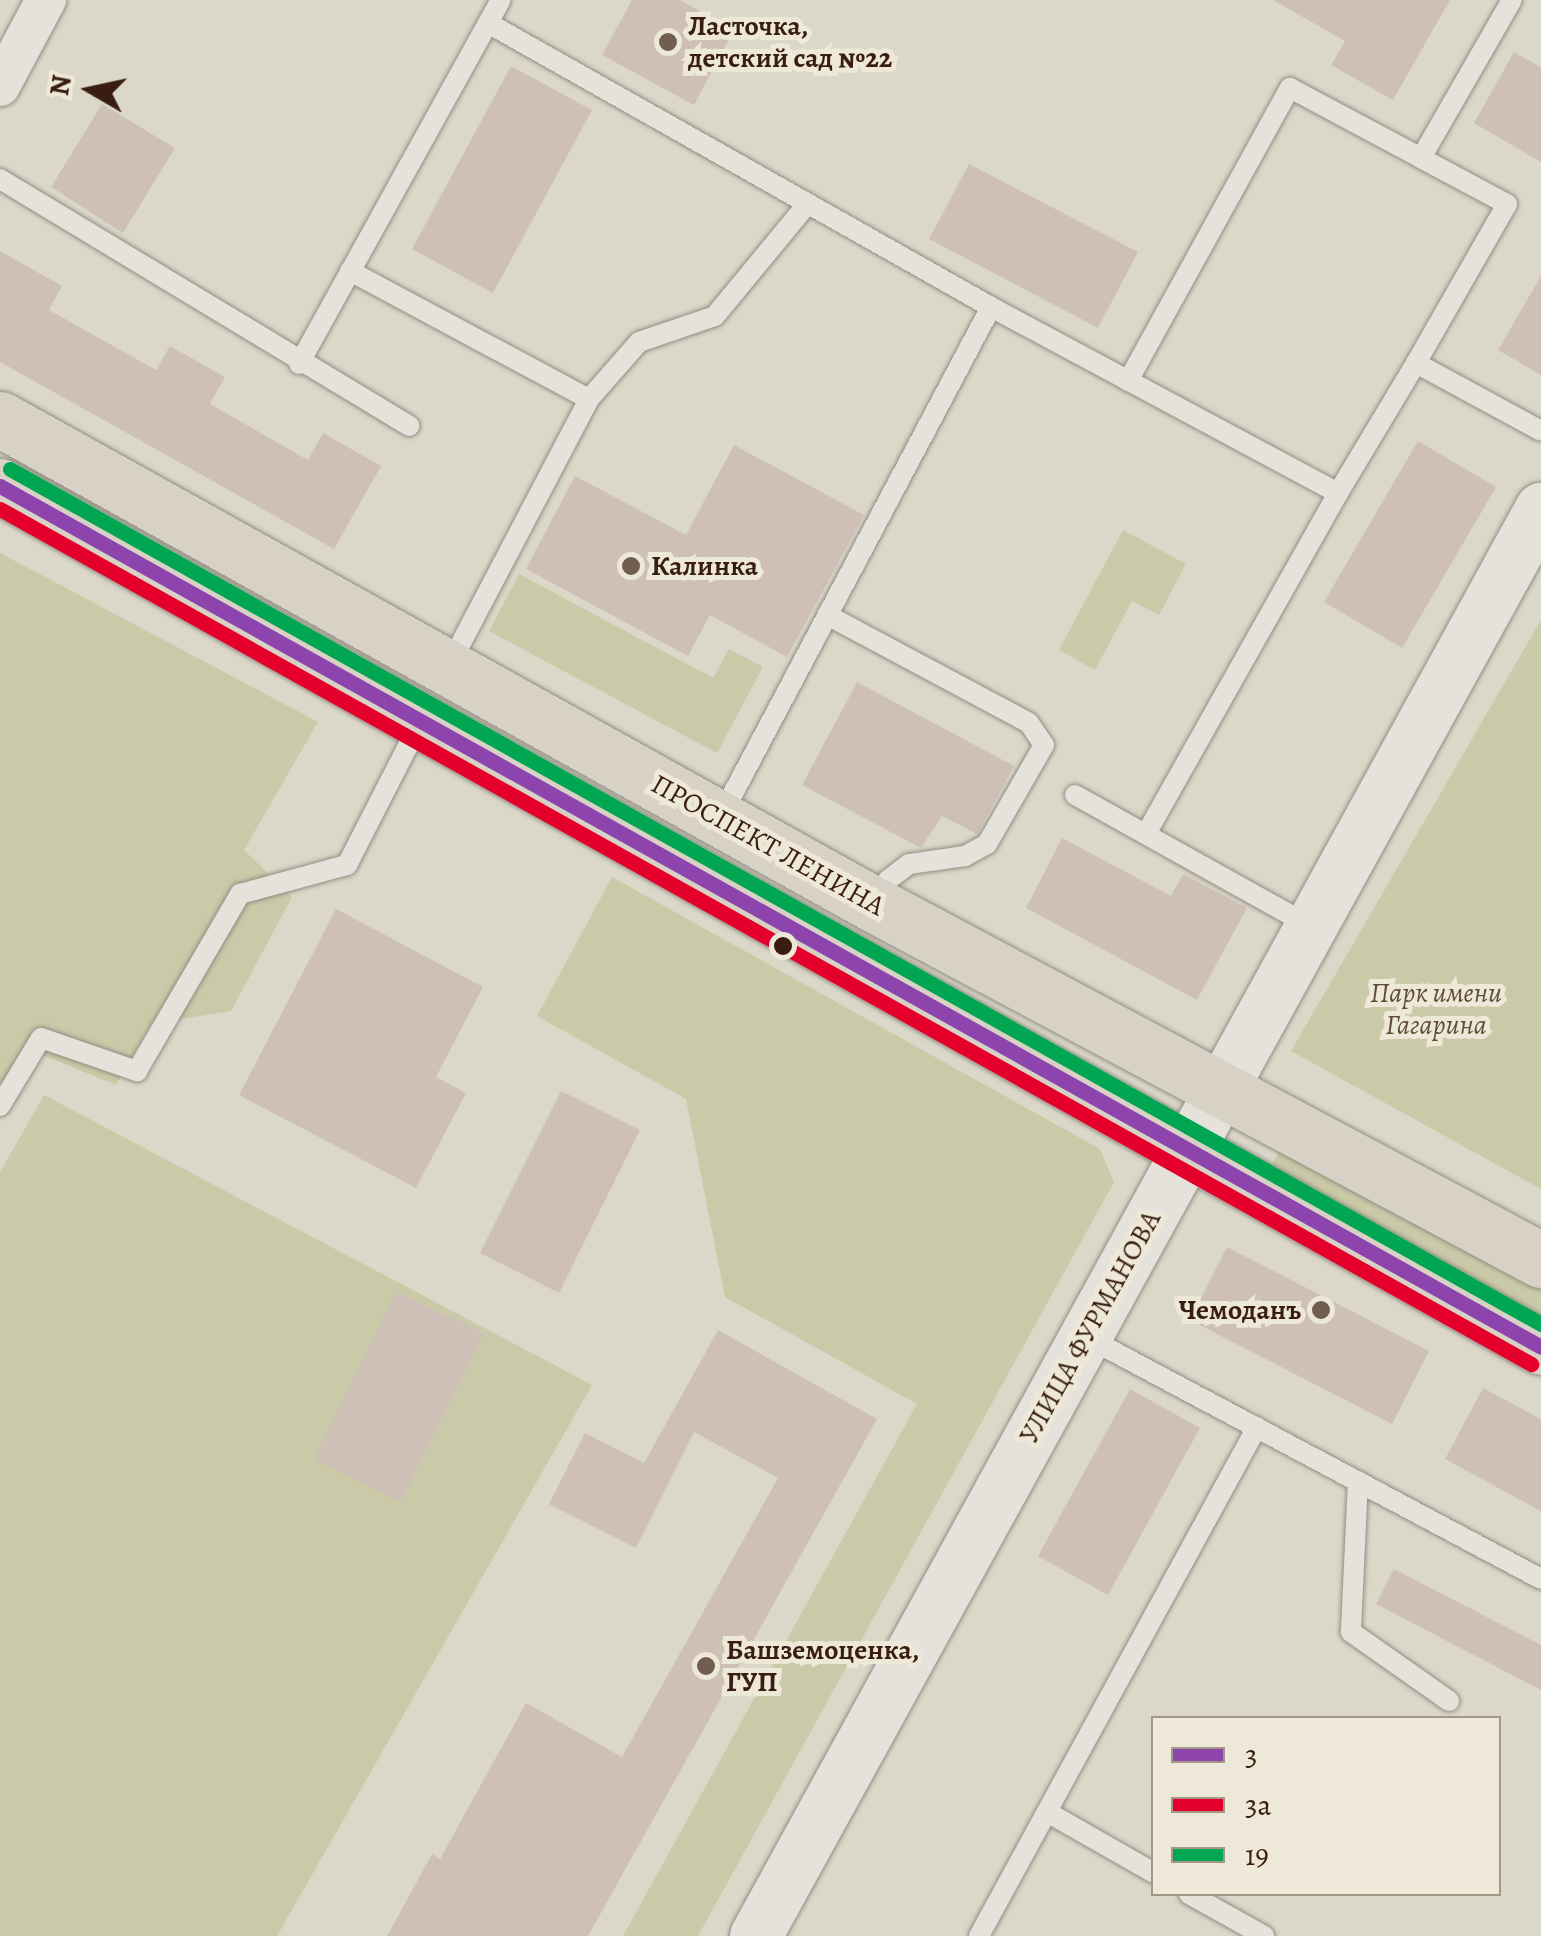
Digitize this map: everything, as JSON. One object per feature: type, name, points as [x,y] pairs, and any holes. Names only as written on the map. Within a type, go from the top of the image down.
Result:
[{"type":"main road","name":"ПРОСПЕКТ ЛЕНИНА","points":[[0,419],[875,905],[1541,1260]]},
{"type":"main road","name":"ПРОСПЕКТ ЛЕНИНА","points":[[0,486],[422,718],[1541,1346]]},
{"type":"street","points":[[0,86],[46,0]]},
{"type":"street","name":"УЛИЦА ФУРМАНОВА","points":[[756,1936],[1086,1337],[1307,924],[1541,509]]},
{"type":"lane","points":[[299,364],[501,0]]},
{"type":"lane","points":[[1420,158],[1512,0]]},
{"type":"lane","points":[[488,23],[991,307],[1338,493]]},
{"type":"lane","points":[[1128,381],[1290,88],[1507,204],[1146,834]]},
{"type":"lane","points":[[0,178],[299,364],[409,426]]},
{"type":"lane","points":[[449,666],[589,399],[639,342],[715,316],[808,203]]},
{"type":"lane","points":[[350,271],[589,399]]},
{"type":"lane","points":[[720,818],[991,307]]},
{"type":"lane","points":[[1416,363],[1541,430]]},
{"type":"lane","points":[[827,615],[1029,723],[1044,746],[987,844],[964,856],[909,864],[888,880],[875,905]]},
{"type":"lane","points":[[0,1106],[41,1038],[137,1071],[240,894],[347,865],[422,718]]},
{"type":"lane","points":[[1075,795],[1307,924]]},
{"type":"lane","points":[[1086,1337],[1541,1580]]},
{"type":"lane","points":[[979,1936],[1257,1427]]},
{"type":"lane","points":[[1358,1481],[1350,1632],[1449,1701]]},
{"type":"lane","points":[[1047,1812],[1151,1871]]},
{"type":"lane","points":[[1193,1896],[1264,1936]]},
{"type":"green space","points":[[1123,530],[1186,564],[1159,615],[1132,601],[1095,670],[1059,650]]},
{"type":"green space","points":[[0,553],[318,722],[244,850],[292,897],[231,1011],[151,1024],[116,1085],[35,1052],[0,1097]]},
{"type":"green space","points":[[519,574],[713,678],[729,649],[763,667],[717,753],[489,631]]},
{"type":"green space","name":"Парк имени Гагарина","points":[[1541,620],[1541,1189],[1291,1051]]},
{"type":"green space","points":[[612,877],[1100,1149],[1114,1182],[698,1936],[623,1936],[917,1404],[725,1297],[686,1099],[537,1016]]},
{"type":"green space","points":[[44,1095],[592,1385],[277,1936],[0,1936],[0,1172]]},
{"type":"green space","points":[[1282,1146],[1541,1289],[1541,1325],[1267,1174]]},
{"type":"building","name":"Ласточка, детский сад №22","points":[[632,0],[680,0],[734,30],[694,105],[602,55]]},
{"type":"building","points":[[1273,0],[1450,0],[1393,100],[1331,65],[1345,41]]},
{"type":"building","points":[[1514,52],[1541,67],[1541,162],[1474,123]]},
{"type":"building","points":[[511,66],[592,110],[493,293],[412,249]]},
{"type":"building","points":[[102,104],[175,148],[123,233],[51,187]]},
{"type":"building","points":[[969,164],[1138,252],[1098,328],[929,239]]},
{"type":"building","points":[[0,251],[62,286],[49,310],[156,370],[170,346],[225,377],[210,404],[308,460],[323,433],[381,466],[334,549],[0,362]]},
{"type":"building","points":[[1541,276],[1541,375],[1498,350]]},
{"type":"building","points":[[1418,441],[1496,487],[1402,648],[1324,602]]},
{"type":"building","points":[[734,445],[864,515],[787,657],[710,615],[688,656],[526,569],[575,476],[686,535]]},
{"type":"building","points":[[857,682],[1014,766],[977,834],[942,816],[921,848],[802,785]]},
{"type":"building","points":[[1062,838],[1171,896],[1183,874],[1247,908],[1197,1000],[1026,908]]},
{"type":"building","points":[[336,909],[483,987],[436,1077],[466,1093],[416,1188],[239,1095]]},
{"type":"building","points":[[561,1091],[640,1130],[559,1293],[480,1253]]},
{"type":"building","points":[[1227,1247],[1429,1351],[1392,1424],[1190,1320]]},
{"type":"building","points":[[397,1291],[484,1334],[401,1502],[314,1459]]},
{"type":"building","name":"Башземоценка, ГУП","points":[[718,1330],[877,1419],[588,1936],[387,1936],[432,1854],[440,1859],[526,1703],[622,1757],[778,1478],[694,1432],[636,1548],[549,1504],[585,1433],[644,1463]]},
{"type":"building","points":[[1483,1388],[1541,1419],[1541,1511],[1445,1459]]},
{"type":"building","points":[[1130,1389],[1200,1428],[1108,1595],[1038,1556]]},
{"type":"building","points":[[1394,1569],[1541,1645],[1541,1690],[1376,1604]]},
{"type":"transit line","name":"19","points":[[10,469],[1541,1324]]},
{"type":"transit line","name":"3","points":[[0,486],[1541,1347]]},
{"type":"transit line","name":"3а","points":[[0,509],[1531,1364]]},
{"type":"place","name":"Ласточка, детский сад №22","points":[[668,42]]},
{"type":"place","name":"Калинка","points":[[631,566]]},
{"type":"place","name":"Чемоданъ","points":[[1321,1310]]},
{"type":"place","name":"Башземоценка, ГУП","points":[[706,1666]]}]
